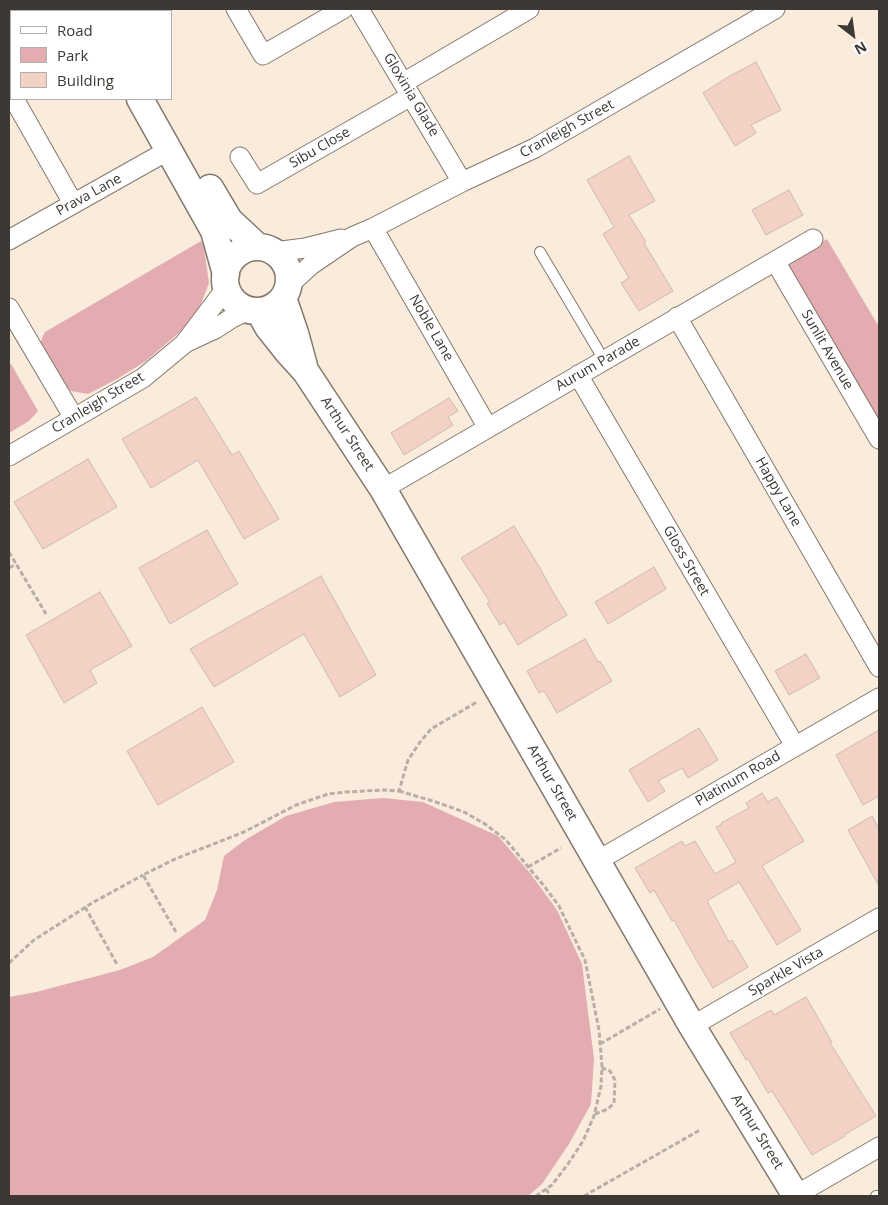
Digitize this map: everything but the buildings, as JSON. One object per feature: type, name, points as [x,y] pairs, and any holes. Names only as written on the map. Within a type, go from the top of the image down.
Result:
[{"type":"street","points":[[236,9],[263,55],[343,9]]},
{"type":"street","name":"Gloxinia Glade","points":[[359,9],[462,182]]},
{"type":"street","points":[[407,90],[528,9]]},
{"type":"street","name":"Cranleigh Street","points":[[266,250],[305,248],[352,237],[373,228],[462,182],[535,148],[775,9]]},
{"type":"street","name":"Sibu Close","points":[[240,157],[257,184],[407,90]]},
{"type":"street","points":[[15,100],[73,203]]},
{"type":"street","points":[[141,100],[214,231],[232,299],[243,307],[254,310],[273,307],[286,291],[289,279],[287,266],[229,220],[158,100]]},
{"type":"street","name":"Prava Lane","points":[[9,240],[169,150]]},
{"type":"street","name":"Noble Lane","points":[[373,228],[488,428]]},
{"type":"street","name":"Cranleigh Street","points":[[286,291],[311,265],[352,237]]},
{"type":"street","name":"Aurum Parade","points":[[383,489],[813,238]]},
{"type":"street","points":[[226,280],[230,263],[237,254],[247,249],[266,250]]},
{"type":"street","name":"Sunlit Avenue","points":[[775,261],[879,439]]},
{"type":"street","name":"Cranleigh Street","points":[[184,344],[226,280]]},
{"type":"street","name":"Arthur Street","points":[[286,291],[306,372]]},
{"type":"street","points":[[9,308],[74,418]]},
{"type":"street","name":"Cranleigh Street","points":[[9,456],[143,378],[184,344],[216,329],[232,318],[254,310]]},
{"type":"street","name":"Arthur Street","points":[[254,310],[286,351],[306,372],[383,489],[692,1026],[796,1196]]},
{"type":"street","name":"Happy Lane","points":[[677,317],[879,667]]},
{"type":"street","name":"Gloss Street","points":[[578,375],[795,746]]},
{"type":"street","name":"Platinum Road","points":[[597,861],[879,698]]},
{"type":"street","name":"Sparkle Vista","points":[[692,1026],[879,918]]},
{"type":"street","points":[[796,1196],[879,1147]]},
{"type":"lane","points":[[540,252],[604,360]]},
{"type":"path","points":[[9,552],[46,614]]},
{"type":"path","points":[[9,568],[16,564]]},
{"type":"path","points":[[399,791],[408,760],[431,729],[477,702]]},
{"type":"path","points":[[9,964],[34,940],[85,907],[143,875],[175,859],[244,832],[296,805],[328,794],[382,790],[399,791],[464,812],[485,824],[506,840],[558,906],[585,960],[592,990],[602,1068],[601,1086],[594,1114],[584,1141],[568,1164],[552,1185],[536,1196]]},
{"type":"path","points":[[528,866],[561,848]]},
{"type":"path","points":[[143,875],[176,932]]},
{"type":"path","points":[[85,907],[118,966]]},
{"type":"path","points":[[600,1044],[677,999]]},
{"type":"path","points":[[594,1114],[608,1109],[614,1103],[615,1080],[610,1071],[602,1068]]},
{"type":"path","points":[[584,1196],[700,1130]]},
{"type":"path","points":[[546,1189],[550,1196]]},
{"type":"green space","points":[[827,239],[879,327],[879,427],[785,264]]},
{"type":"green space","points":[[201,241],[204,248],[209,283],[199,309],[180,332],[146,361],[88,394],[71,391],[63,384],[40,346],[45,332]]},
{"type":"green space","points":[[9,364],[11,364],[38,411],[29,421],[9,433]]},
{"type":"green space","points":[[383,798],[423,802],[498,836],[530,873],[557,910],[582,964],[594,1059],[591,1104],[569,1144],[542,1184],[528,1196],[9,1196],[9,997],[36,992],[120,970],[153,957],[205,920],[217,890],[224,856],[245,840],[286,816],[334,802]]}]
